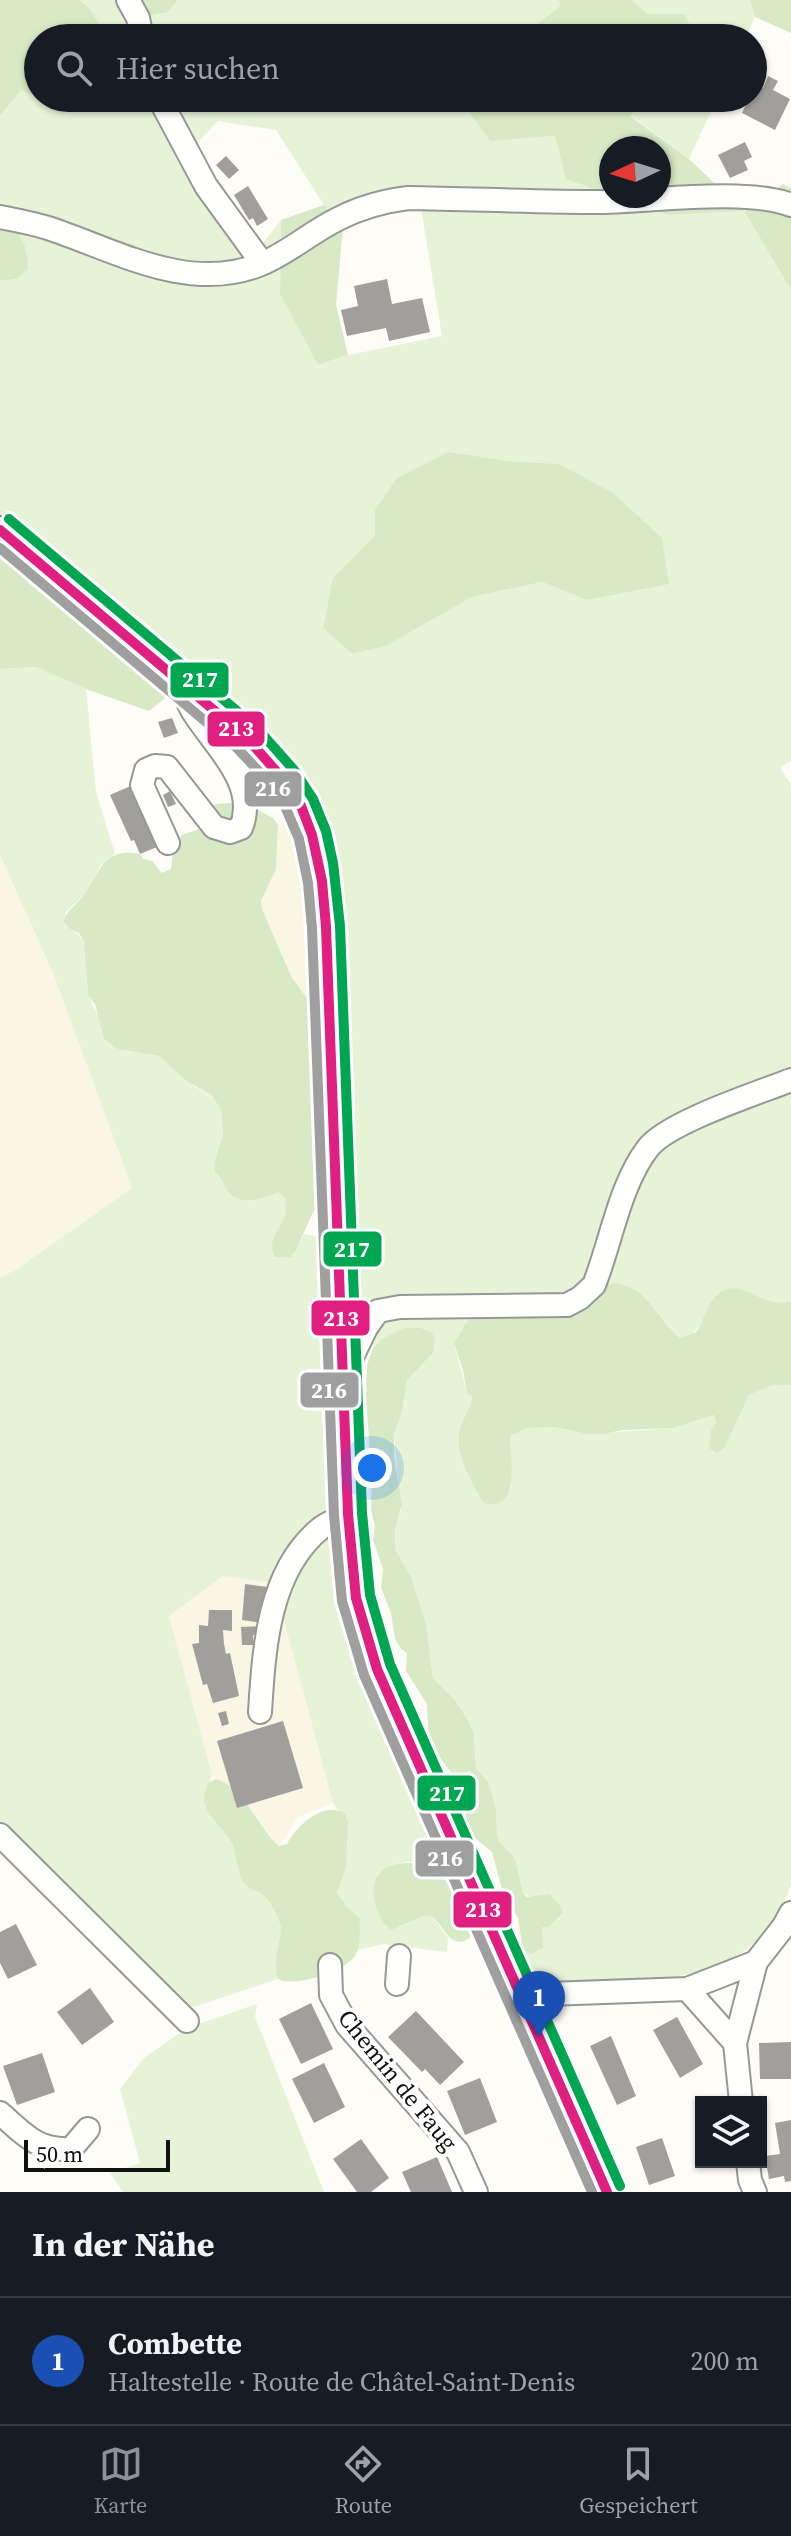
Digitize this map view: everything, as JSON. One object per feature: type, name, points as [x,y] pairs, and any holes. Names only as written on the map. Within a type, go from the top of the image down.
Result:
[{"type":"main road","points":[[0,530],[247,738],[277,770],[301,805],[314,839],[323,885],[326,927],[348,1514],[356,1598],[377,1669],[607,2192]]},
{"type":"street","points":[[128,0],[139,24]]},
{"type":"street","points":[[166,112],[206,186],[262,263]]},
{"type":"street","points":[[0,217],[45,227],[151,266],[187,273],[217,274],[240,271],[262,263],[338,218],[387,201],[408,198],[601,202],[744,197],[779,200],[791,205]]},
{"type":"street","points":[[168,843],[142,785],[146,770],[155,766],[167,767],[214,827],[230,832],[241,828],[246,816],[245,796],[232,767],[192,710],[178,680]]},
{"type":"street","points":[[340,1299],[378,1311],[400,1307],[567,1305],[594,1285],[632,1173],[649,1146],[680,1126],[791,1080]]},
{"type":"street","points":[[343,1376],[366,1328],[378,1311]]},
{"type":"street","points":[[260,1712],[270,1615],[283,1579],[300,1550],[322,1527],[348,1514]]},
{"type":"street","points":[[0,1835],[187,2021]]},
{"type":"street","points":[[740,2096],[735,2043],[756,1962],[791,1913]]},
{"type":"street","points":[[397,1984],[399,1956]]},
{"type":"street","points":[[521,1995],[687,1989],[756,1962]]},
{"type":"street","name":"Chemin de Faug","points":[[330,1965],[331,1995],[347,2025],[458,2152],[476,2192]]},
{"type":"street","points":[[687,1989],[735,2043]]},
{"type":"street","points":[[0,2113],[34,2142],[52,2150],[71,2149],[88,2129]]},
{"type":"street","points":[[749,2168],[755,2192]]},
{"type":"shaded area","points":[[292,820],[311,904],[314,1004],[291,976],[261,901],[276,869],[278,825]]},
{"type":"shaded area","points":[[0,855],[53,973],[132,1188],[14,1271],[0,1277]]},
{"type":"shaded area","points":[[223,1576],[274,1583],[333,1803],[298,1817],[279,1846],[212,1775],[169,1616]]},
{"type":"green space","points":[[0,0],[80,0],[100,24],[24,24],[24,91],[21,90],[0,116]]},
{"type":"green space","points":[[80,0],[134,0],[168,12],[178,0],[559,0],[562,4],[537,24],[100,24]]},
{"type":"green space","points":[[134,0],[178,0],[168,12],[152,15]]},
{"type":"green space","points":[[559,0],[631,0],[648,14],[684,14],[690,24],[537,24],[561,5]]},
{"type":"green space","points":[[631,0],[750,0],[755,17],[752,24],[690,24],[684,14],[648,14]]},
{"type":"green space","points":[[750,0],[791,0],[791,33],[755,17]]},
{"type":"green space","points":[[21,90],[24,91],[24,112],[469,112],[490,140],[555,136],[599,182],[599,208],[647,208],[667,215],[744,211],[791,290],[791,761],[780,767],[791,785],[791,1301],[776,1304],[752,1294],[701,1325],[688,1337],[680,1338],[637,1291],[616,1283],[467,1321],[454,1343],[467,1394],[472,1395],[459,1431],[459,1449],[473,1486],[483,1502],[511,1489],[510,1436],[527,1428],[554,1427],[587,1434],[673,1428],[714,1415],[725,1447],[749,1395],[773,1385],[791,1385],[791,1885],[777,1915],[759,1939],[737,1956],[711,1968],[654,1979],[564,1982],[538,1978],[522,1969],[523,1951],[526,1953],[542,1933],[542,1927],[549,1927],[563,1914],[523,1893],[515,1858],[499,1841],[496,1809],[489,1783],[476,1768],[474,1734],[455,1700],[433,1678],[426,1624],[411,1577],[395,1549],[395,1531],[401,1511],[394,1434],[402,1413],[407,1380],[434,1352],[435,1345],[432,1333],[408,1329],[393,1334],[373,1348],[371,1325],[384,1304],[352,1297],[335,891],[324,816],[261,734],[0,515],[0,281],[17,279],[0,222],[0,116]],"holes":[[[218,121],[276,130],[324,205],[343,226],[389,205],[421,208],[442,336],[349,355],[318,365],[280,294],[281,220],[260,247],[184,156]],[[507,461],[559,464],[587,600],[542,582],[472,597],[386,646],[352,654],[323,627],[334,578],[375,535]]]},
{"type":"green space","points":[[469,112],[633,112],[630,116],[657,136],[599,136],[599,191],[566,179],[555,136],[490,141]]},
{"type":"green space","points":[[632,112],[711,112],[689,159],[671,146],[671,136],[658,136],[630,115]]},
{"type":"green space","points":[[671,146],[744,211],[667,215],[648,208],[671,208]]},
{"type":"green space","points":[[783,184],[791,188],[791,290],[744,211]]},
{"type":"green space","points":[[324,205],[343,226],[336,305],[348,355],[318,365],[280,294],[281,220]]},
{"type":"green space","points":[[0,222],[14,230],[25,246],[28,269],[17,279],[0,281]]},
{"type":"green space","points":[[448,452],[507,461],[559,464],[613,493],[662,538],[669,584],[587,600],[542,582],[472,597],[386,646],[352,654],[323,628],[333,578],[375,535],[375,510],[397,478]]},
{"type":"green space","points":[[0,549],[173,692],[149,711],[36,667],[0,669]]},
{"type":"green space","points":[[36,667],[86,689],[96,792],[115,854],[101,865],[85,894],[65,913],[70,929],[82,940],[85,948],[88,992],[97,1013],[118,1049],[159,1056],[216,1102],[221,1109],[223,1135],[214,1163],[215,1172],[250,1201],[278,1192],[285,1198],[286,1217],[272,1240],[296,1250],[304,1234],[320,1237],[335,1551],[346,1625],[452,1878],[425,1865],[409,1862],[392,1866],[375,1883],[379,1916],[399,1927],[424,1916],[433,1917],[448,1938],[447,1952],[383,1944],[358,1950],[360,1918],[347,1907],[337,1892],[346,1868],[345,1813],[333,1803],[274,1583],[223,1576],[169,1616],[212,1775],[208,1794],[210,1803],[235,1851],[249,1888],[262,1895],[276,1912],[281,1940],[278,1979],[194,2007],[179,2003],[0,1823],[0,1277],[14,1271],[132,1188],[53,973],[0,855],[0,669]]},
{"type":"green space","points":[[243,802],[273,818],[278,825],[276,869],[261,901],[262,909],[291,976],[308,1000],[322,1008],[322,1193],[291,1257],[275,1257],[272,1246],[285,1217],[285,1198],[278,1192],[253,1200],[240,1200],[229,1193],[215,1172],[214,1163],[223,1135],[221,1109],[211,1095],[188,1082],[159,1056],[118,1049],[104,1039],[95,1004],[88,995],[84,942],[79,933],[64,922],[110,858],[118,854],[140,854],[143,859],[152,861],[162,873],[171,869],[173,852],[182,835],[207,826],[209,809],[216,804]]},
{"type":"green space","points":[[616,1283],[644,1297],[680,1338],[696,1332],[711,1302],[727,1289],[743,1290],[780,1303],[791,1301],[791,1385],[773,1385],[749,1395],[725,1447],[717,1453],[709,1448],[711,1430],[716,1423],[714,1415],[673,1428],[622,1430],[604,1434],[554,1427],[527,1428],[510,1436],[512,1470],[509,1492],[504,1500],[495,1504],[483,1503],[464,1465],[459,1445],[461,1425],[472,1396],[467,1394],[454,1343],[467,1321],[474,1315],[523,1302]]},
{"type":"green space","points":[[404,1328],[421,1328],[435,1338],[434,1352],[407,1380],[402,1413],[394,1434],[394,1457],[402,1504],[395,1531],[395,1549],[411,1577],[426,1624],[433,1678],[455,1700],[474,1734],[476,1768],[489,1783],[496,1809],[499,1841],[515,1858],[523,1893],[527,1897],[550,1894],[562,1908],[563,1913],[549,1927],[542,1927],[543,1948],[531,1954],[523,1950],[518,1918],[504,1897],[492,1852],[468,1832],[460,1783],[429,1745],[427,1704],[406,1671],[407,1653],[395,1639],[391,1613],[381,1588],[383,1569],[373,1540],[375,1527],[371,1509],[367,1365],[373,1348],[382,1339]]},
{"type":"green space","points":[[216,1779],[235,1791],[279,1846],[287,1844],[304,1823],[319,1813],[336,1810],[345,1813],[348,1822],[346,1868],[337,1892],[347,1907],[360,1918],[359,1947],[349,1962],[307,1980],[278,1979],[276,1963],[280,1924],[267,1900],[242,1880],[234,1848],[206,1807],[204,1799],[208,1783]]},
{"type":"green space","points":[[411,1863],[444,1874],[471,1897],[472,1936],[465,1941],[454,1941],[433,1917],[424,1916],[391,1930],[386,1925],[377,1911],[374,1885],[381,1872],[388,1867]]},
{"type":"green space","points":[[257,2004],[255,2017],[324,2192],[123,2192],[110,2173],[140,2163],[120,2089],[144,2058],[187,2028]]},
{"type":"building","points":[[768,76],[778,81],[773,90],[790,99],[775,130],[742,113],[767,112]]},
{"type":"building","points":[[745,142],[752,157],[744,161],[748,170],[730,178],[718,155]]},
{"type":"building","points":[[226,156],[239,170],[229,179],[216,165]]},
{"type":"building","points":[[248,186],[268,219],[257,226],[253,218],[249,220],[234,195]]},
{"type":"building","points":[[387,279],[392,304],[422,298],[430,332],[389,341],[386,328],[347,336],[341,310],[358,306],[354,286]]},
{"type":"building","points":[[172,718],[178,733],[164,738],[158,722]]},
{"type":"building","points":[[135,784],[150,818],[145,820],[157,847],[140,854],[110,795]]},
{"type":"building","points":[[170,791],[176,804],[168,807],[163,795]]},
{"type":"building","points":[[245,1584],[268,1587],[264,1623],[242,1620]]},
{"type":"building","points":[[209,1610],[232,1610],[232,1631],[223,1630],[224,1644],[226,1654],[230,1653],[239,1696],[213,1703],[207,1684],[203,1685],[192,1644],[199,1643],[199,1625],[208,1626]]},
{"type":"building","points":[[263,1626],[263,1635],[253,1635],[254,1645],[242,1645],[241,1627]]},
{"type":"building","points":[[226,1711],[229,1724],[222,1726],[218,1713]]},
{"type":"building","points":[[283,1721],[303,1788],[237,1808],[217,1741]]},
{"type":"building","points":[[16,1924],[37,1965],[8,1979],[0,1963],[0,1932]]},
{"type":"building","points":[[90,1988],[114,2022],[82,2045],[57,2012]]},
{"type":"building","points":[[311,2003],[333,2049],[301,2064],[279,2019]]},
{"type":"building","points":[[416,2011],[464,2062],[440,2085],[425,2069],[422,2072],[388,2037]]},
{"type":"building","points":[[677,2017],[703,2064],[680,2078],[653,2030]]},
{"type":"building","points":[[611,2036],[636,2096],[617,2105],[590,2046]]},
{"type":"building","points":[[791,2042],[791,2079],[760,2079],[759,2043]]},
{"type":"building","points":[[42,2053],[55,2092],[17,2105],[3,2066]]},
{"type":"building","points":[[324,2063],[345,2107],[314,2123],[292,2079]]},
{"type":"building","points":[[480,2078],[497,2122],[465,2135],[447,2091]]},
{"type":"building","points":[[791,2120],[791,2181],[785,2182],[784,2176],[769,2179],[767,2156],[780,2154],[775,2123]]},
{"type":"building","points":[[662,2138],[675,2176],[649,2185],[636,2147]]},
{"type":"building","points":[[361,2139],[389,2178],[371,2192],[357,2192],[333,2159]]},
{"type":"building","points":[[437,2157],[452,2192],[411,2192],[402,2172]]},
{"type":"transit line","name":"217","points":[[9,519],[256,727],[294,770],[313,799],[326,831],[340,926],[362,1513],[370,1595],[390,1664],[620,2186]]},
{"type":"transit line","name":"213","points":[[0,530],[247,738],[283,779],[301,806],[312,835],[322,881],[326,927],[348,1514],[356,1598],[377,1669],[607,2192]]},
{"type":"transit line","name":"216","points":[[0,548],[237,748],[284,804],[299,839],[308,883],[312,928],[334,1515],[342,1601],[364,1675],[592,2192]]},
{"type":"place","name":"Combette","points":[[539,2037]]}]
